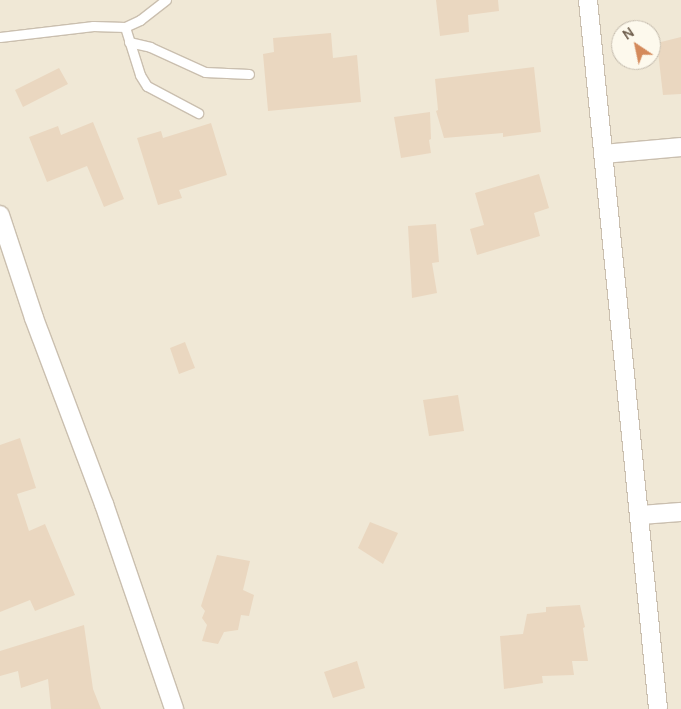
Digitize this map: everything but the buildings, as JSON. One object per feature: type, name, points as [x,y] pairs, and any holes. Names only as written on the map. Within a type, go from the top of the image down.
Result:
[{"type":"street","points":[[588,0],[658,709]]},
{"type":"street","points":[[604,154],[681,147]]},
{"type":"street","points":[[0,215],[34,318],[104,504],[174,709]]},
{"type":"street","points":[[640,515],[681,512]]},
{"type":"lane","points":[[0,37],[93,26],[125,27],[140,20],[166,0]]},
{"type":"lane","points":[[125,27],[140,75],[147,86],[198,113]]},
{"type":"lane","points":[[129,42],[150,47],[205,72],[249,74]]},
{"type":"shaded area","points":[[0,0],[681,0],[681,709],[0,709]]}]
